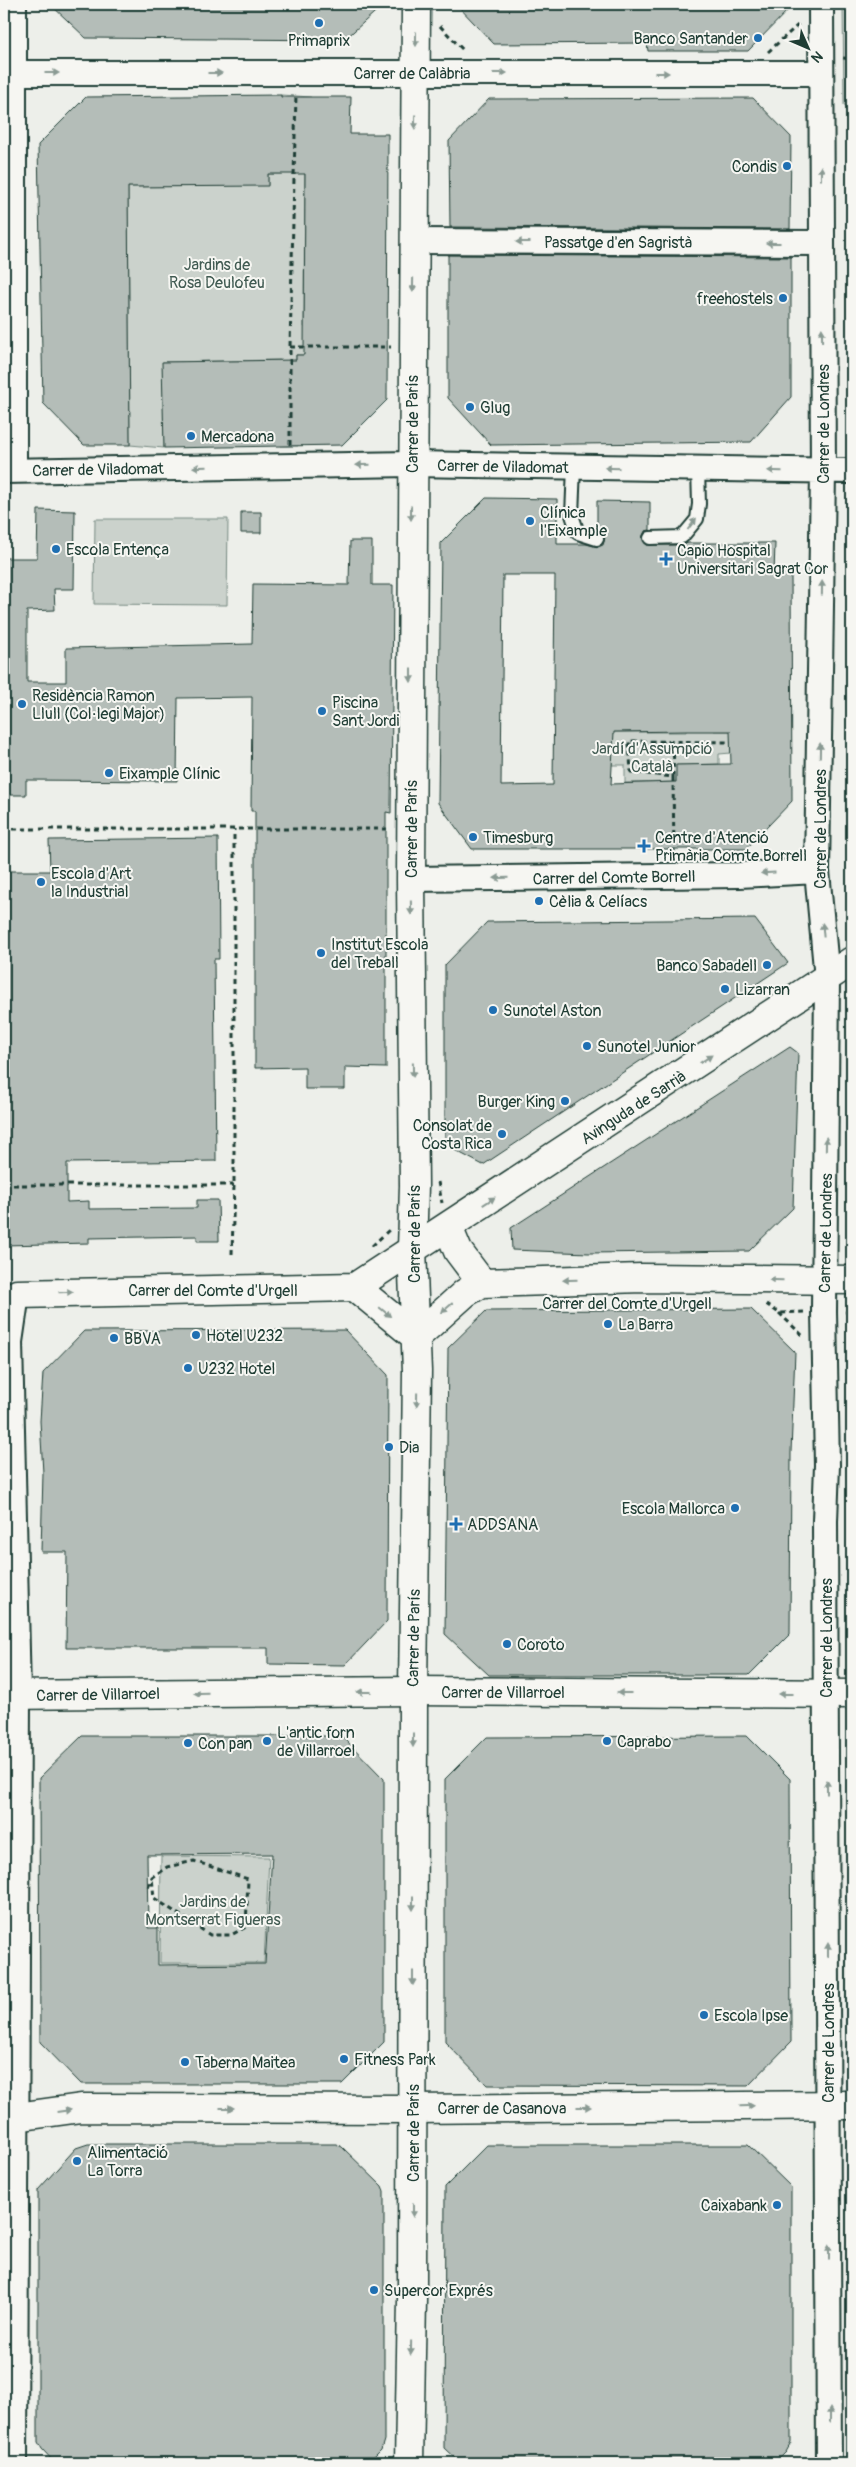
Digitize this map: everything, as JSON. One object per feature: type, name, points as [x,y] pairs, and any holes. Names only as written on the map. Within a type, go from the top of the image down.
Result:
[{"type":"main road","name":"Carrer de París","points":[[409,2463],[413,2109],[413,1692],[416,1337],[412,1249],[414,1186],[411,879],[412,464],[416,74],[426,12]]},
{"type":"main road","name":"Avinguda de Sarrià","points":[[412,1249],[852,961]]},
{"type":"main road","points":[[412,1249],[355,1287],[416,1337],[465,1293],[482,1283],[458,1251],[448,1227]]},
{"type":"main road","name":"Carrer del Comte d'Urgell","points":[[482,1283],[642,1278],[852,1280]]},
{"type":"main road","name":"Carrer del Comte d'Urgell","points":[[10,1293],[355,1287]]},
{"type":"main road","name":"Carrer de Villarroel","points":[[11,1695],[413,1692],[839,1694]]},
{"type":"main road","name":"Carrer de Casanova","points":[[10,2120],[81,2108],[413,2109],[840,2105]]},
{"type":"street","points":[[9,471],[9,73],[14,4]]},
{"type":"street","name":"Carrer de Londres","points":[[821,4],[821,243],[824,472],[817,871],[827,979],[824,1280],[825,1444],[827,1465],[825,1520],[839,1694],[840,2105],[829,2463]]},
{"type":"street","name":"Carrer de Calàbria","points":[[9,73],[821,73]]},
{"type":"street","name":"Passatge d'en Sagristà","points":[[414,241],[821,243]]},
{"type":"street","name":"Carrer de Viladomat","points":[[9,471],[412,464],[852,471]]},
{"type":"street","name":"Carrer del Comte Borrell","points":[[411,879],[740,875],[817,871]]},
{"type":"street","points":[[10,1293],[10,2120],[15,2463]]},
{"type":"lane","points":[[574,467],[572,515],[578,533],[597,539]]},
{"type":"lane","points":[[650,538],[682,537],[697,519],[699,504],[698,469]]},
{"type":"path","points":[[426,12],[464,51]]},
{"type":"path","points":[[841,58],[852,59]]},
{"type":"path","points":[[290,453],[290,347],[296,73]]},
{"type":"path","points":[[290,347],[397,347]]},
{"type":"path","points":[[672,778],[631,772],[629,741],[731,742]]},
{"type":"path","points":[[674,742],[672,778],[674,858]]},
{"type":"path","points":[[4,829],[395,830]]},
{"type":"path","points":[[232,1254],[234,1185],[234,829]]},
{"type":"path","points":[[4,1185],[234,1185]]},
{"type":"path","points":[[759,1303],[766,1304],[780,1313],[806,1337]]},
{"type":"path","points":[[780,1313],[804,1312]]},
{"type":"path","points":[[148,1887],[152,1877],[167,1868],[194,1862],[248,1879],[246,1927],[231,1935],[210,1935],[154,1898],[152,1877]]},
{"type":"green space","points":[[843,4],[852,4],[852,106],[844,105]]},
{"type":"green space","name":"Jardins de Rosa Deulofeu","points":[[281,95],[311,97],[305,139],[304,327],[313,327],[387,353],[296,355],[298,446],[281,446],[280,360],[163,362],[164,448],[130,445],[128,187],[268,185],[268,174],[281,174]]},
{"type":"green space","points":[[95,519],[228,519],[227,605],[94,604]]},
{"type":"green space","name":"Jardí d'Assumpció Català","points":[[713,679],[714,731],[731,731],[731,753],[719,754],[719,764],[677,765],[676,782],[625,783],[625,765],[612,765],[613,747],[611,746],[610,732],[686,732],[687,709]]},
{"type":"green space","name":"Jardins de Montserrat Figueras","points":[[161,1856],[269,1857],[264,1963],[160,1963]]},
{"type":"building","points":[[50,4],[384,4],[344,40],[86,38]]},
{"type":"building","points":[[456,4],[794,4],[748,51],[648,51],[647,43],[494,44]]},
{"type":"building","points":[[281,95],[281,97],[351,97],[350,134],[388,134],[387,400],[342,445],[164,448],[162,362],[296,360],[296,355],[304,355],[305,174],[268,174],[268,186],[128,187],[130,445],[84,445],[43,403],[38,145],[86,97]]},
{"type":"building","points":[[753,98],[791,137],[790,229],[450,227],[449,141],[489,99]]},
{"type":"building","points":[[448,256],[791,257],[791,397],[751,442],[491,445],[448,398]]},
{"type":"building","points":[[486,498],[557,499],[557,544],[586,544],[598,547],[603,545],[605,537],[597,530],[597,501],[650,502],[650,530],[645,531],[642,538],[647,545],[775,543],[774,574],[791,574],[792,801],[746,849],[472,849],[438,803],[441,543]],"holes":[[[503,575],[555,575],[553,785],[501,786]],[[730,731],[731,764],[676,765],[676,782],[611,784],[614,732]]]},
{"type":"building","points":[[38,510],[75,511],[74,589],[54,589],[55,610],[27,611],[27,682],[66,682],[66,648],[252,644],[253,584],[349,585],[350,541],[372,541],[372,585],[393,585],[391,813],[386,812],[386,1068],[345,1067],[345,1089],[305,1089],[305,1067],[255,1068],[255,811],[251,811],[252,697],[178,698],[177,781],[26,780],[26,795],[4,795],[4,558],[37,558]]},
{"type":"building","points":[[241,512],[261,512],[261,533],[241,533]]},
{"type":"building","points":[[218,838],[219,959],[214,959],[216,1161],[67,1163],[67,1202],[89,1201],[89,1209],[197,1208],[197,1200],[218,1200],[219,1241],[197,1241],[197,1236],[89,1238],[89,1243],[4,1245],[4,871],[50,871],[49,840]]},
{"type":"building","points":[[755,919],[788,963],[483,1165],[445,1145],[445,965],[487,922]]},
{"type":"building","points":[[790,1047],[798,1053],[793,1208],[749,1251],[589,1253],[512,1250],[511,1228]]},
{"type":"building","points":[[751,1309],[795,1352],[791,1452],[790,1634],[749,1675],[489,1675],[445,1634],[448,1348],[486,1311]]},
{"type":"building","points":[[345,1330],[388,1375],[387,1621],[345,1665],[268,1664],[268,1648],[66,1648],[67,1552],[41,1552],[43,1473],[40,1421],[43,1373],[84,1331]]},
{"type":"building","points":[[82,1736],[342,1736],[384,1779],[384,2042],[342,2084],[81,2084],[40,2042],[39,1778]],"holes":[[[272,1854],[265,1964],[158,1965],[158,1928],[148,1928],[147,1855]]]},
{"type":"building","points":[[747,1736],[790,1779],[791,2042],[748,2086],[487,2085],[445,2042],[445,1779],[487,1737]]},
{"type":"building","points":[[88,2144],[336,2144],[342,2147],[382,2186],[384,2191],[384,2440],[381,2450],[368,2463],[55,2463],[42,2449],[38,2442],[38,2190],[76,2148]]},
{"type":"building","points":[[487,2145],[748,2145],[791,2187],[791,2443],[786,2452],[775,2463],[460,2463],[444,2448],[445,2187]]},
{"type":"place","name":"Primaprix","points":[[319,23]]},
{"type":"place","name":"Banco Santander","points":[[758,38]]},
{"type":"place","name":"Condis","points":[[787,166]]},
{"type":"place","name":"freehostels","points":[[783,298]]},
{"type":"place","name":"Glug","points":[[470,407]]},
{"type":"place","name":"Mercadona","points":[[191,436]]},
{"type":"place","name":"Clínica l'Eixample","points":[[530,521]]},
{"type":"place","name":"Escola Entença","points":[[56,549]]},
{"type":"place","name":"Capio Hospital Universitari Sagrat Cor","points":[[666,559]]},
{"type":"place","name":"Residència Ramon Llull (Col·legi Major)","points":[[22,704]]},
{"type":"place","name":"Piscina Sant Jordi","points":[[322,711]]},
{"type":"place","name":"Eixample Clínic","points":[[109,773]]},
{"type":"place","name":"Timesburg","points":[[473,837]]},
{"type":"place","name":"Centre d'Atenció Primària Comte Borrell","points":[[644,846]]},
{"type":"place","name":"Escola d'Art la Industrial","points":[[41,882]]},
{"type":"place","name":"Cèlia & Celíacs","points":[[539,901]]},
{"type":"place","name":"Institut Escola del Treball","points":[[321,953]]},
{"type":"place","name":"Banco Sabadell","points":[[767,965]]},
{"type":"place","name":"Lizarran","points":[[725,989]]},
{"type":"place","name":"Sunotel Aston","points":[[493,1010]]},
{"type":"place","name":"Sunotel Junior","points":[[587,1046]]},
{"type":"place","name":"Burger King","points":[[565,1101]]},
{"type":"place","name":"Consolat de Costa Rica","points":[[502,1134]]},
{"type":"place","name":"La Barra","points":[[608,1324]]},
{"type":"place","name":"Hotel U232","points":[[196,1335]]},
{"type":"place","name":"BBVA","points":[[114,1338]]},
{"type":"place","name":"U232 Hotel","points":[[188,1368]]},
{"type":"place","name":"Dia","points":[[389,1447]]},
{"type":"place","name":"Escola Mallorca","points":[[735,1508]]},
{"type":"place","name":"ADDSANA","points":[[456,1524]]},
{"type":"place","name":"Coroto","points":[[507,1644]]},
{"type":"place","name":"L'antic forn de Villarroel","points":[[267,1741]]},
{"type":"place","name":"Caprabo","points":[[607,1741]]},
{"type":"place","name":"Con pan","points":[[188,1743]]},
{"type":"place","name":"Escola Ipse","points":[[704,2015]]},
{"type":"place","name":"Fitness Park","points":[[344,2059]]},
{"type":"place","name":"Taberna Maitea","points":[[185,2062]]},
{"type":"place","name":"Alimentació La Torra","points":[[77,2161]]},
{"type":"place","name":"Caixabank","points":[[777,2205]]},
{"type":"place","name":"Supercor Exprés","points":[[374,2290]]}]
